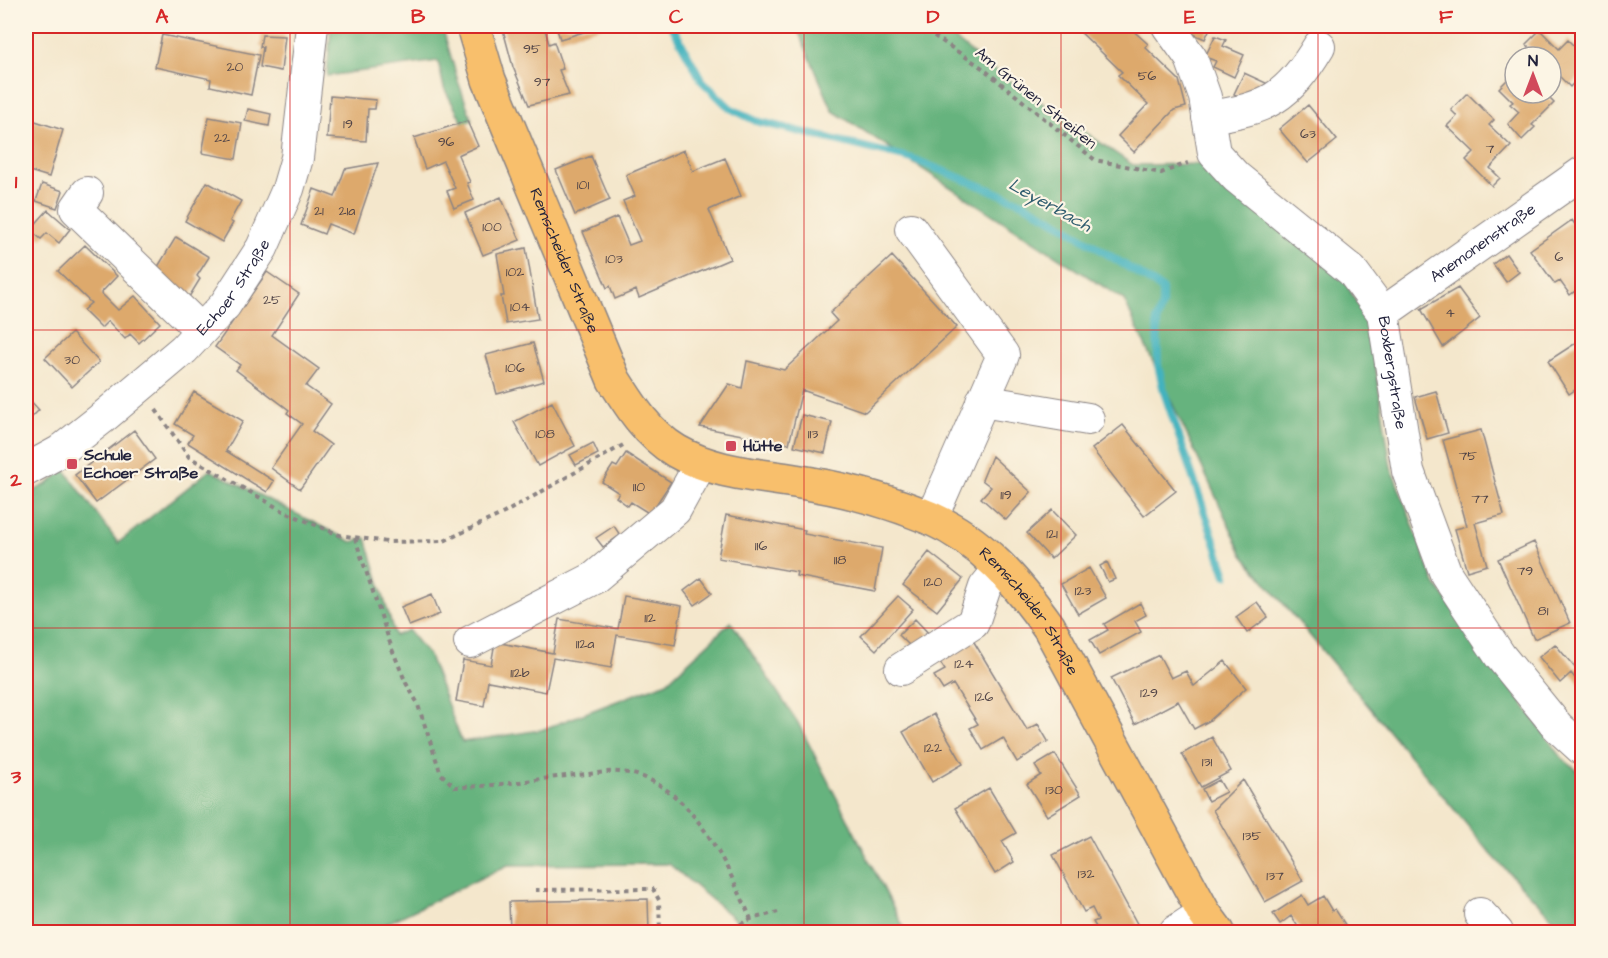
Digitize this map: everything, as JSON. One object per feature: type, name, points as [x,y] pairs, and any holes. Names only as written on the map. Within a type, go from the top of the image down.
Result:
[{"type":"main road","name":"Remscheider Straße","points":[[473,26],[489,80],[614,380],[639,418],[675,450],[701,464],[813,484],[884,501],[931,519],[984,551],[1025,593],[1049,627],[1211,923]]},
{"type":"street","name":"Echoer Straße","points":[[26,470],[59,452],[184,349],[225,304],[262,248],[288,189],[297,158],[312,26]]},
{"type":"street","points":[[1168,26],[1191,58],[1205,97],[1214,153]]},
{"type":"street","points":[[1208,117],[1264,105],[1286,90],[1308,65],[1318,46]]},
{"type":"street","name":"Boxbergstraße","points":[[1214,153],[1236,177],[1352,271],[1383,314],[1408,471],[1446,574],[1500,656],[1558,727],[1582,748]]},
{"type":"street","name":"Anemonenstraße","points":[[1383,314],[1582,173]]},
{"type":"street","points":[[87,193],[76,209],[201,330]]},
{"type":"street","points":[[911,229],[1003,355],[931,519]]},
{"type":"street","points":[[982,401],[1088,419]]},
{"type":"street","points":[[470,642],[594,578],[675,510],[701,464]]},
{"type":"street","points":[[901,669],[973,623],[985,587],[1001,567]]},
{"type":"street","points":[[1175,933],[1211,923]]},
{"type":"path","name":"Am Grünen Streifen","points":[[920,26],[981,67],[1095,160],[1161,173],[1214,153]]},
{"type":"path","points":[[139,387],[189,457],[285,512],[339,535],[387,543],[444,541],[504,513],[651,431]]},
{"type":"path","points":[[355,538],[392,649],[406,683],[417,702],[441,774],[455,787],[477,787],[567,775],[608,773],[641,775],[670,792],[702,827],[728,867],[751,919]]},
{"type":"path","points":[[535,890],[653,889],[659,900],[660,933]]},
{"type":"path","points":[[724,933],[751,919],[778,912]]},
{"type":"green space","points":[[331,26],[442,26],[472,120],[463,123],[444,88],[438,61],[327,76]]},
{"type":"green space","points":[[796,26],[939,26],[984,63],[1133,165],[1211,164],[1342,276],[1369,325],[1391,467],[1435,584],[1563,759],[1582,774],[1582,932],[1566,932],[1492,855],[1243,555],[1124,300],[833,111]]},
{"type":"green space","points":[[65,470],[118,543],[210,470],[352,542],[366,538],[395,636],[408,630],[429,656],[462,742],[541,730],[667,682],[731,622],[798,723],[906,932],[744,932],[738,922],[669,864],[508,865],[369,932],[26,932],[26,589],[33,586],[26,569],[26,495],[47,484]]},
{"type":"building","points":[[268,26],[268,29],[252,27]]},
{"type":"building","points":[[502,26],[544,26],[549,44],[554,42],[563,69],[559,70],[569,95],[529,105],[513,67]]},
{"type":"building","points":[[556,26],[604,26],[560,39]]},
{"type":"building","points":[[1074,26],[1128,26],[1148,44],[1145,47],[1179,80],[1186,107],[1174,110],[1134,152],[1118,136],[1148,104],[1118,75],[1122,72]]},
{"type":"building","points":[[1186,26],[1211,26],[1205,39],[1184,30]]},
{"type":"building","points":[[1582,26],[1582,37],[1571,28]]},
{"type":"building","points":[[1540,30],[1555,45],[1527,45]]},
{"type":"building","points":[[162,35],[259,55],[251,95],[210,86],[211,79],[155,67]]},
{"type":"building","points":[[262,35],[285,36],[281,71],[260,67]]},
{"type":"building","points":[[1215,36],[1226,40],[1223,46],[1244,55],[1234,77],[1213,67],[1216,61],[1205,57]]},
{"type":"building","points":[[1568,40],[1582,54],[1582,74],[1570,87],[1563,80],[1563,45]]},
{"type":"building","points":[[1244,73],[1266,83],[1256,104],[1234,94]]},
{"type":"building","points":[[1467,93],[1494,120],[1489,125],[1511,146],[1490,168],[1500,178],[1492,186],[1466,160],[1474,152],[1447,126],[1457,116],[1451,110]]},
{"type":"building","points":[[330,96],[376,100],[375,109],[368,109],[366,141],[327,138]]},
{"type":"building","points":[[1308,105],[1337,140],[1308,163],[1279,129]]},
{"type":"building","points":[[1511,105],[1552,105],[1532,125],[1535,127],[1522,140],[1508,124],[1519,112]]},
{"type":"building","points":[[248,109],[271,114],[269,126],[245,121]]},
{"type":"building","points":[[209,117],[242,123],[236,159],[202,153]]},
{"type":"building","points":[[26,118],[63,130],[49,177],[26,170]]},
{"type":"building","points":[[467,121],[478,146],[458,155],[470,182],[467,183],[474,200],[454,208],[447,191],[455,188],[443,161],[425,169],[414,138]]},
{"type":"building","points":[[684,150],[693,171],[725,158],[741,196],[709,210],[730,259],[639,298],[636,290],[615,299],[610,286],[607,288],[583,232],[617,217],[629,245],[640,241],[623,201],[635,196],[626,175]]},
{"type":"building","points":[[591,156],[610,200],[575,215],[556,170]]},
{"type":"building","points":[[378,163],[354,234],[328,224],[324,234],[301,225],[314,189],[335,197],[345,169]]},
{"type":"building","points":[[207,182],[241,201],[230,221],[233,223],[222,242],[185,221]]},
{"type":"building","points":[[42,184],[63,191],[57,208],[36,201]]},
{"type":"building","points":[[501,197],[520,240],[483,255],[465,213]]},
{"type":"building","points":[[48,210],[70,229],[59,243],[47,233],[41,239],[30,230]]},
{"type":"building","points":[[1572,220],[1582,235],[1582,302],[1575,291],[1570,295],[1560,281],[1555,284],[1530,250]]},
{"type":"building","points":[[176,237],[209,257],[197,276],[200,279],[189,297],[153,275]]},
{"type":"building","points":[[85,245],[117,276],[101,293],[118,310],[135,296],[160,323],[139,343],[130,334],[125,339],[108,321],[101,328],[83,310],[91,303],[58,271]]},
{"type":"building","points":[[526,248],[538,319],[506,324],[497,254]]},
{"type":"building","points":[[1506,254],[1519,272],[1506,282],[1493,264]]},
{"type":"building","points":[[892,256],[957,327],[865,412],[802,390],[789,444],[700,427],[729,384],[742,388],[747,361],[784,370],[837,321],[830,313]]},
{"type":"building","points":[[267,272],[299,294],[272,335],[319,369],[306,386],[331,404],[312,431],[331,445],[300,489],[271,468],[302,424],[287,413],[289,410],[236,370],[240,365],[215,347]]},
{"type":"building","points":[[1458,288],[1480,318],[1443,347],[1421,309]]},
{"type":"building","points":[[72,333],[99,362],[72,387],[45,358]]},
{"type":"building","points":[[1582,339],[1582,385],[1569,394],[1548,361]]},
{"type":"building","points":[[533,343],[544,381],[497,394],[486,355]]},
{"type":"building","points":[[1436,391],[1448,433],[1427,439],[1415,397]]},
{"type":"building","points":[[194,392],[243,421],[226,451],[274,481],[267,492],[188,443],[193,435],[175,424]]},
{"type":"building","points":[[26,396],[39,410],[26,423]]},
{"type":"building","points":[[552,402],[575,446],[538,466],[514,422]]},
{"type":"building","points":[[802,415],[832,422],[825,453],[794,446]]},
{"type":"building","points":[[1123,425],[1176,491],[1144,516],[1092,449]]},
{"type":"building","points":[[134,430],[155,459],[96,503],[75,475]]},
{"type":"building","points":[[1481,430],[1504,515],[1475,523],[1487,565],[1467,571],[1455,529],[1467,526],[1443,440]]},
{"type":"building","points":[[593,443],[598,454],[576,465],[570,455]]},
{"type":"building","points":[[626,453],[671,482],[650,514],[631,502],[628,506],[616,497],[619,493],[602,482],[613,465],[617,467]]},
{"type":"building","points":[[992,456],[1031,492],[1006,520],[981,498],[991,487],[982,480]]},
{"type":"building","points":[[1052,510],[1076,535],[1051,559],[1027,533]]},
{"type":"building","points":[[726,515],[805,530],[804,534],[882,548],[875,591],[796,576],[797,572],[718,558]]},
{"type":"building","points":[[614,526],[620,535],[603,547],[596,538]]},
{"type":"building","points":[[1534,542],[1570,623],[1534,639],[1498,559]]},
{"type":"building","points":[[929,552],[963,579],[937,611],[903,585]]},
{"type":"building","points":[[1107,562],[1115,579],[1108,582],[1100,566]]},
{"type":"building","points":[[1089,568],[1106,598],[1078,614],[1061,584]]},
{"type":"building","points":[[701,578],[712,593],[695,605],[684,591]]},
{"type":"building","points":[[432,594],[440,614],[409,626],[401,607]]},
{"type":"building","points":[[624,596],[682,606],[675,645],[617,635],[611,668],[553,658],[546,692],[488,681],[484,706],[456,701],[463,660],[491,665],[495,642],[553,653],[559,619],[618,629]]},
{"type":"building","points":[[898,596],[913,609],[876,650],[861,636]]},
{"type":"building","points":[[1257,602],[1268,617],[1247,633],[1236,617]]},
{"type":"building","points":[[1140,603],[1146,615],[1135,621],[1141,632],[1099,655],[1090,640],[1108,630],[1104,624]]},
{"type":"building","points":[[915,619],[931,636],[913,649],[899,635]]},
{"type":"building","points":[[971,637],[1027,730],[1038,724],[1048,741],[1017,762],[1003,738],[983,750],[970,728],[978,724],[953,684],[943,690],[934,676],[945,670],[937,658]]},
{"type":"building","points":[[1555,644],[1576,669],[1582,664],[1582,687],[1571,673],[1560,683],[1539,657]]},
{"type":"building","points":[[1159,655],[1171,678],[1186,671],[1194,686],[1225,661],[1246,688],[1209,721],[1194,729],[1178,701],[1135,724],[1111,678]]},
{"type":"building","points":[[934,714],[963,764],[932,782],[903,732]]},
{"type":"building","points":[[1212,737],[1231,771],[1201,787],[1182,754]]},
{"type":"building","points":[[1055,754],[1081,795],[1047,816],[1027,784],[1041,775],[1035,766]]},
{"type":"building","points":[[1219,780],[1226,792],[1208,801],[1202,789]]},
{"type":"building","points":[[1243,780],[1303,881],[1265,902],[1213,810]]},
{"type":"building","points":[[989,788],[1016,833],[1002,841],[1014,862],[995,874],[955,808]]},
{"type":"building","points":[[1089,836],[1141,931],[1099,932],[1093,922],[1098,920],[1092,908],[1084,912],[1053,855]]},
{"type":"building","points":[[1302,895],[1308,905],[1323,896],[1332,911],[1335,909],[1346,926],[1336,932],[1298,932],[1301,931],[1291,916],[1280,924],[1273,914]]},
{"type":"building","points":[[648,899],[649,932],[510,932],[509,902]]},
{"type":"waterway","name":"Leyerbach","points":[[672,26],[702,81],[730,108],[756,121],[913,159],[1023,203],[1059,223],[1162,289],[1162,305],[1157,320],[1158,365],[1164,392],[1226,575]]},
{"type":"place","name":"Hütte","points":[[731,446]]},
{"type":"place","name":"Schule Echoer Straße","points":[[72,464]]}]
